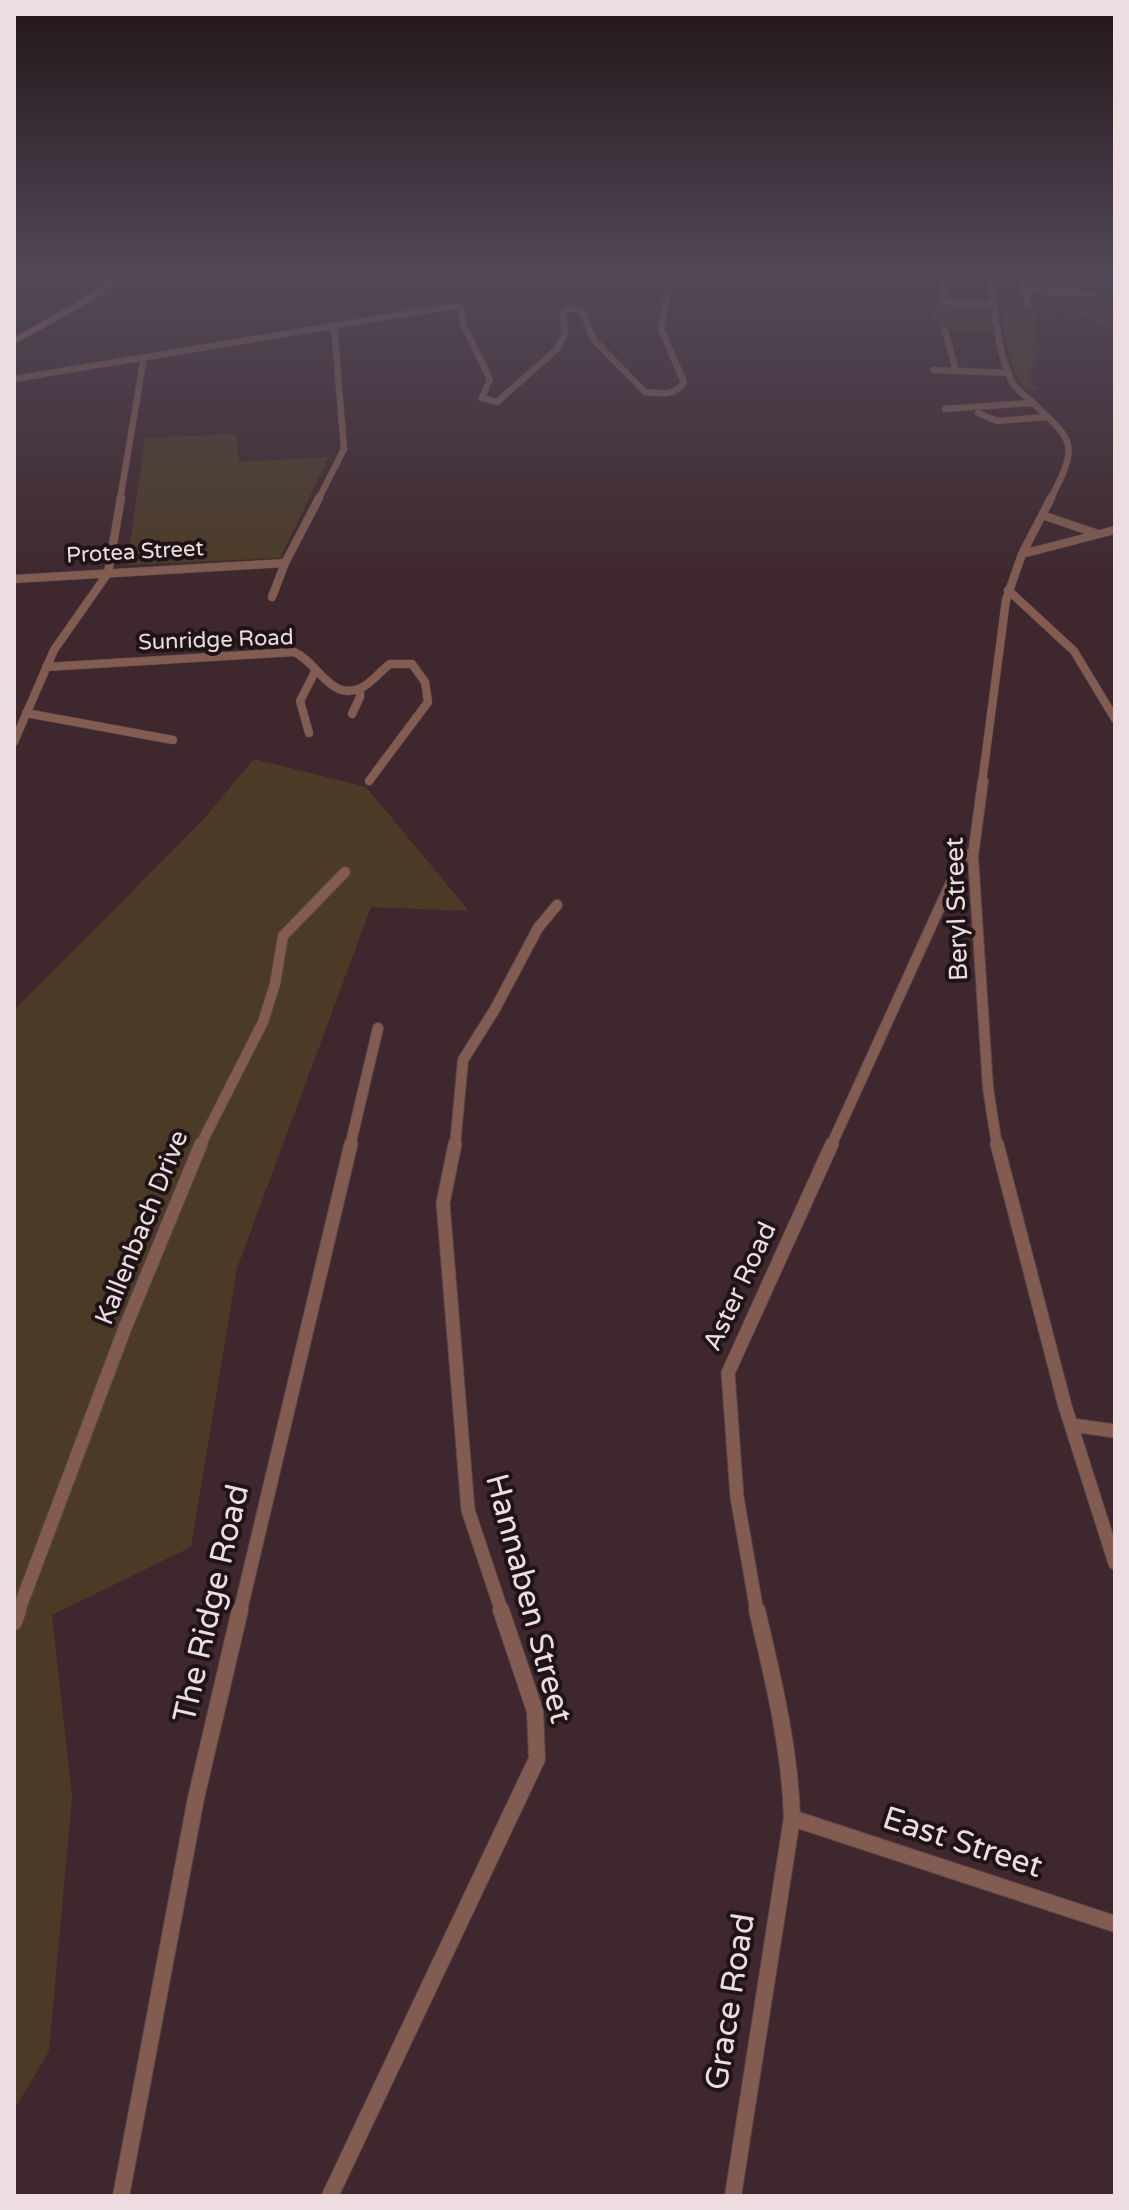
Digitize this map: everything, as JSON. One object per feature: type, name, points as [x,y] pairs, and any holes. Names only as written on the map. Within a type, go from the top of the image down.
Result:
[{"type":"street","points":[[14,742],[54,650],[108,573],[140,381]]},
{"type":"street","points":[[272,597],[285,563],[344,449],[338,381]]},
{"type":"street","points":[[489,381],[482,395],[486,401],[503,399],[522,381]]},
{"type":"street","points":[[633,381],[642,390],[667,394],[680,389],[684,381]]},
{"type":"street","name":"Beryl Street","points":[[1012,381],[1066,435],[1070,450],[1062,477],[1022,554],[1008,590],[968,855],[993,1127],[1031,1285],[1115,1563]]},
{"type":"street","points":[[945,409],[1031,403]]},
{"type":"street","points":[[978,413],[997,421],[1047,417]]},
{"type":"street","points":[[1042,515],[1099,534]]},
{"type":"street","points":[[1022,554],[1115,530]]},
{"type":"street","name":"Protea Street","points":[[14,579],[285,563]]},
{"type":"street","points":[[1008,590],[1074,651],[1115,719]]},
{"type":"street","name":"Sunridge Road","points":[[46,667],[294,652],[304,655],[331,687],[349,691],[360,689]]},
{"type":"street","points":[[352,714],[360,689],[384,667],[401,662],[416,667],[429,694],[428,702],[369,781]]},
{"type":"street","points":[[309,733],[300,701],[316,670]]},
{"type":"street","points":[[26,713],[173,740]]},
{"type":"street","name":"Aster Road","points":[[792,1818],[791,1775],[782,1718],[753,1594],[737,1497],[728,1373],[968,855]]},
{"type":"street","name":"Kallenbach Drive","points":[[14,1622],[125,1328],[197,1151],[263,1022],[275,984],[283,936],[345,872]]},
{"type":"street","name":"Hannaben Street","points":[[330,2196],[537,1759],[535,1711],[468,1510],[442,1210],[453,1166],[463,1060],[495,1009],[538,928],[557,905]]},
{"type":"street","name":"The Ridge Road","points":[[121,2196],[196,1798],[378,1028]]},
{"type":"street","points":[[1072,1425],[1115,1431]]},
{"type":"street","name":"East Street","points":[[792,1818],[1115,1924]]},
{"type":"street","name":"Grace Road","points":[[733,2196],[792,1818]]},
{"type":"shaded area","points":[[1032,381],[1040,389],[1026,390],[1020,382]]},
{"type":"shaded area","points":[[236,434],[239,462],[329,457],[280,558],[127,565],[145,438]]},
{"type":"shaded area","points":[[254,759],[366,787],[469,911],[371,907],[237,1268],[191,1547],[52,1615],[72,1797],[49,2051],[14,2110],[14,1010],[202,821]]}]
